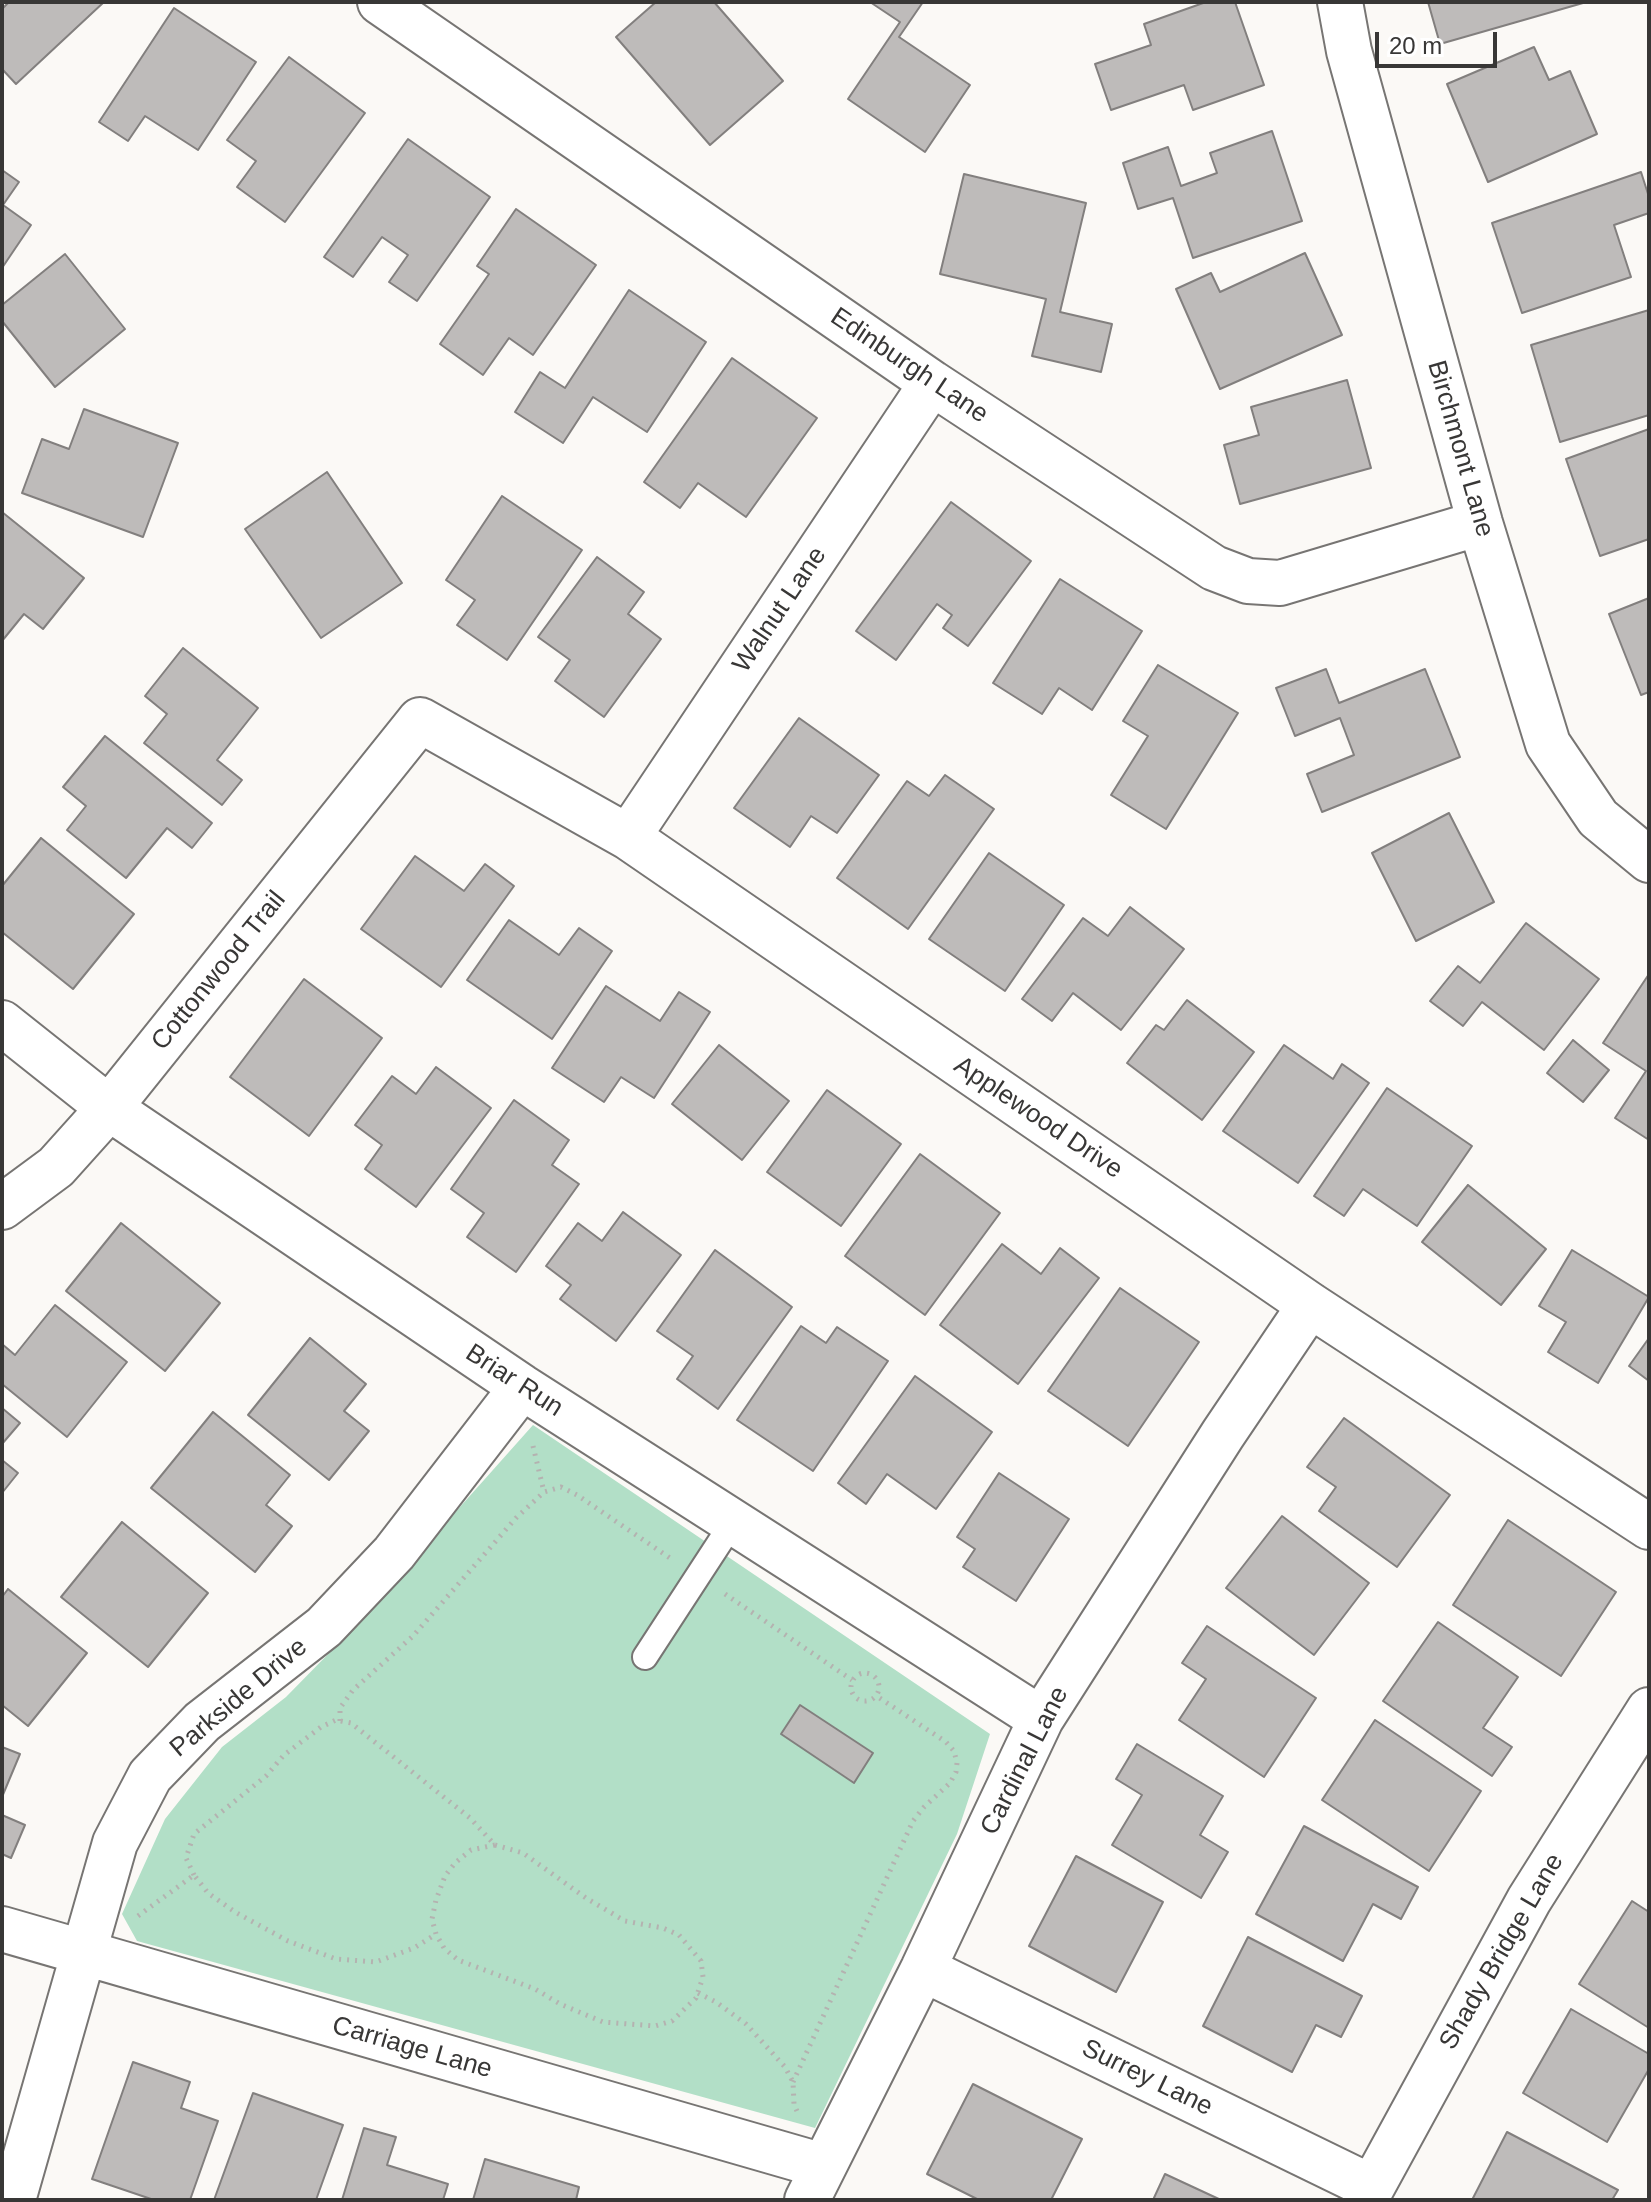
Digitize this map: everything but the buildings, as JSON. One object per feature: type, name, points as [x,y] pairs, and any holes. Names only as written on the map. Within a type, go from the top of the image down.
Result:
[{"type":"street","name":"Edinburgh Lane","points":[[380,2],[932,383],[1214,568],[1248,581],[1280,583],[1480,523]]},
{"type":"street","name":"Birchmont Lane","points":[[1340,2],[1349,51],[1480,523],[1548,744],[1598,818],[1649,860]]},
{"type":"street","name":"Walnut Lane","points":[[628,837],[932,383]]},
{"type":"street","name":"Applewood Drive","points":[[420,720],[628,837],[1310,1305],[1649,1527]]},
{"type":"street","name":"Cottonwood Trail","points":[[2,1207],[56,1167],[109,1108],[420,720]]},
{"type":"street","name":"Briar Run","points":[[2,1023],[109,1108],[522,1387],[1041,1719]]},
{"type":"street","name":"Cardinal Lane","points":[[815,2183],[923,1969],[1041,1719],[1223,1434],[1310,1305]]},
{"type":"street","name":"Parkside Drive","points":[[13,2200],[115,1843],[150,1776],[202,1722],[334,1616],[394,1553],[522,1387]]},
{"type":"street","name":"Shady Bridge Lane","points":[[1368,2193],[1529,1900],[1649,1710]]},
{"type":"street","name":"Carriage Lane","points":[[2,1929],[815,2183]]},
{"type":"street","name":"Surrey Lane","points":[[923,1969],[1368,2193]]},
{"type":"lane","points":[[645,1657],[733,1522]]},
{"type":"path","points":[[532,1442],[544,1492]]},
{"type":"path","points":[[340,1721],[340,1708],[353,1690],[413,1636],[516,1518],[544,1492],[561,1487],[852,1680]]},
{"type":"path","points":[[858,1674],[871,1674],[879,1685],[875,1695],[865,1701],[856,1698],[851,1690],[852,1680],[858,1674]]},
{"type":"path","points":[[793,2082],[913,1821],[950,1783],[956,1772],[954,1751],[946,1742],[875,1695]]},
{"type":"path","points":[[436,1934],[414,1948],[376,1962],[336,1959],[288,1941],[235,1912],[208,1893],[186,1858],[194,1834],[266,1776],[284,1755],[321,1727],[336,1720],[351,1723],[470,1818],[495,1845]]},
{"type":"path","points":[[495,1845],[523,1853],[586,1898],[625,1921],[663,1928],[679,1935],[701,1961],[703,1977],[698,1993],[685,2011],[672,2021],[655,2026],[603,2022],[560,2004],[535,1989],[458,1960],[444,1948],[432,1919],[445,1876],[471,1850],[495,1845]]},
{"type":"path","points":[[132,1921],[194,1875]]},
{"type":"path","points":[[698,1993],[746,2024],[785,2067],[793,2082],[794,2104],[802,2122]]},
{"type":"green space","points":[[533,1425],[990,1734],[957,1834],[815,2128],[137,1941],[122,1914],[165,1819],[222,1747],[286,1697],[337,1645]]}]
